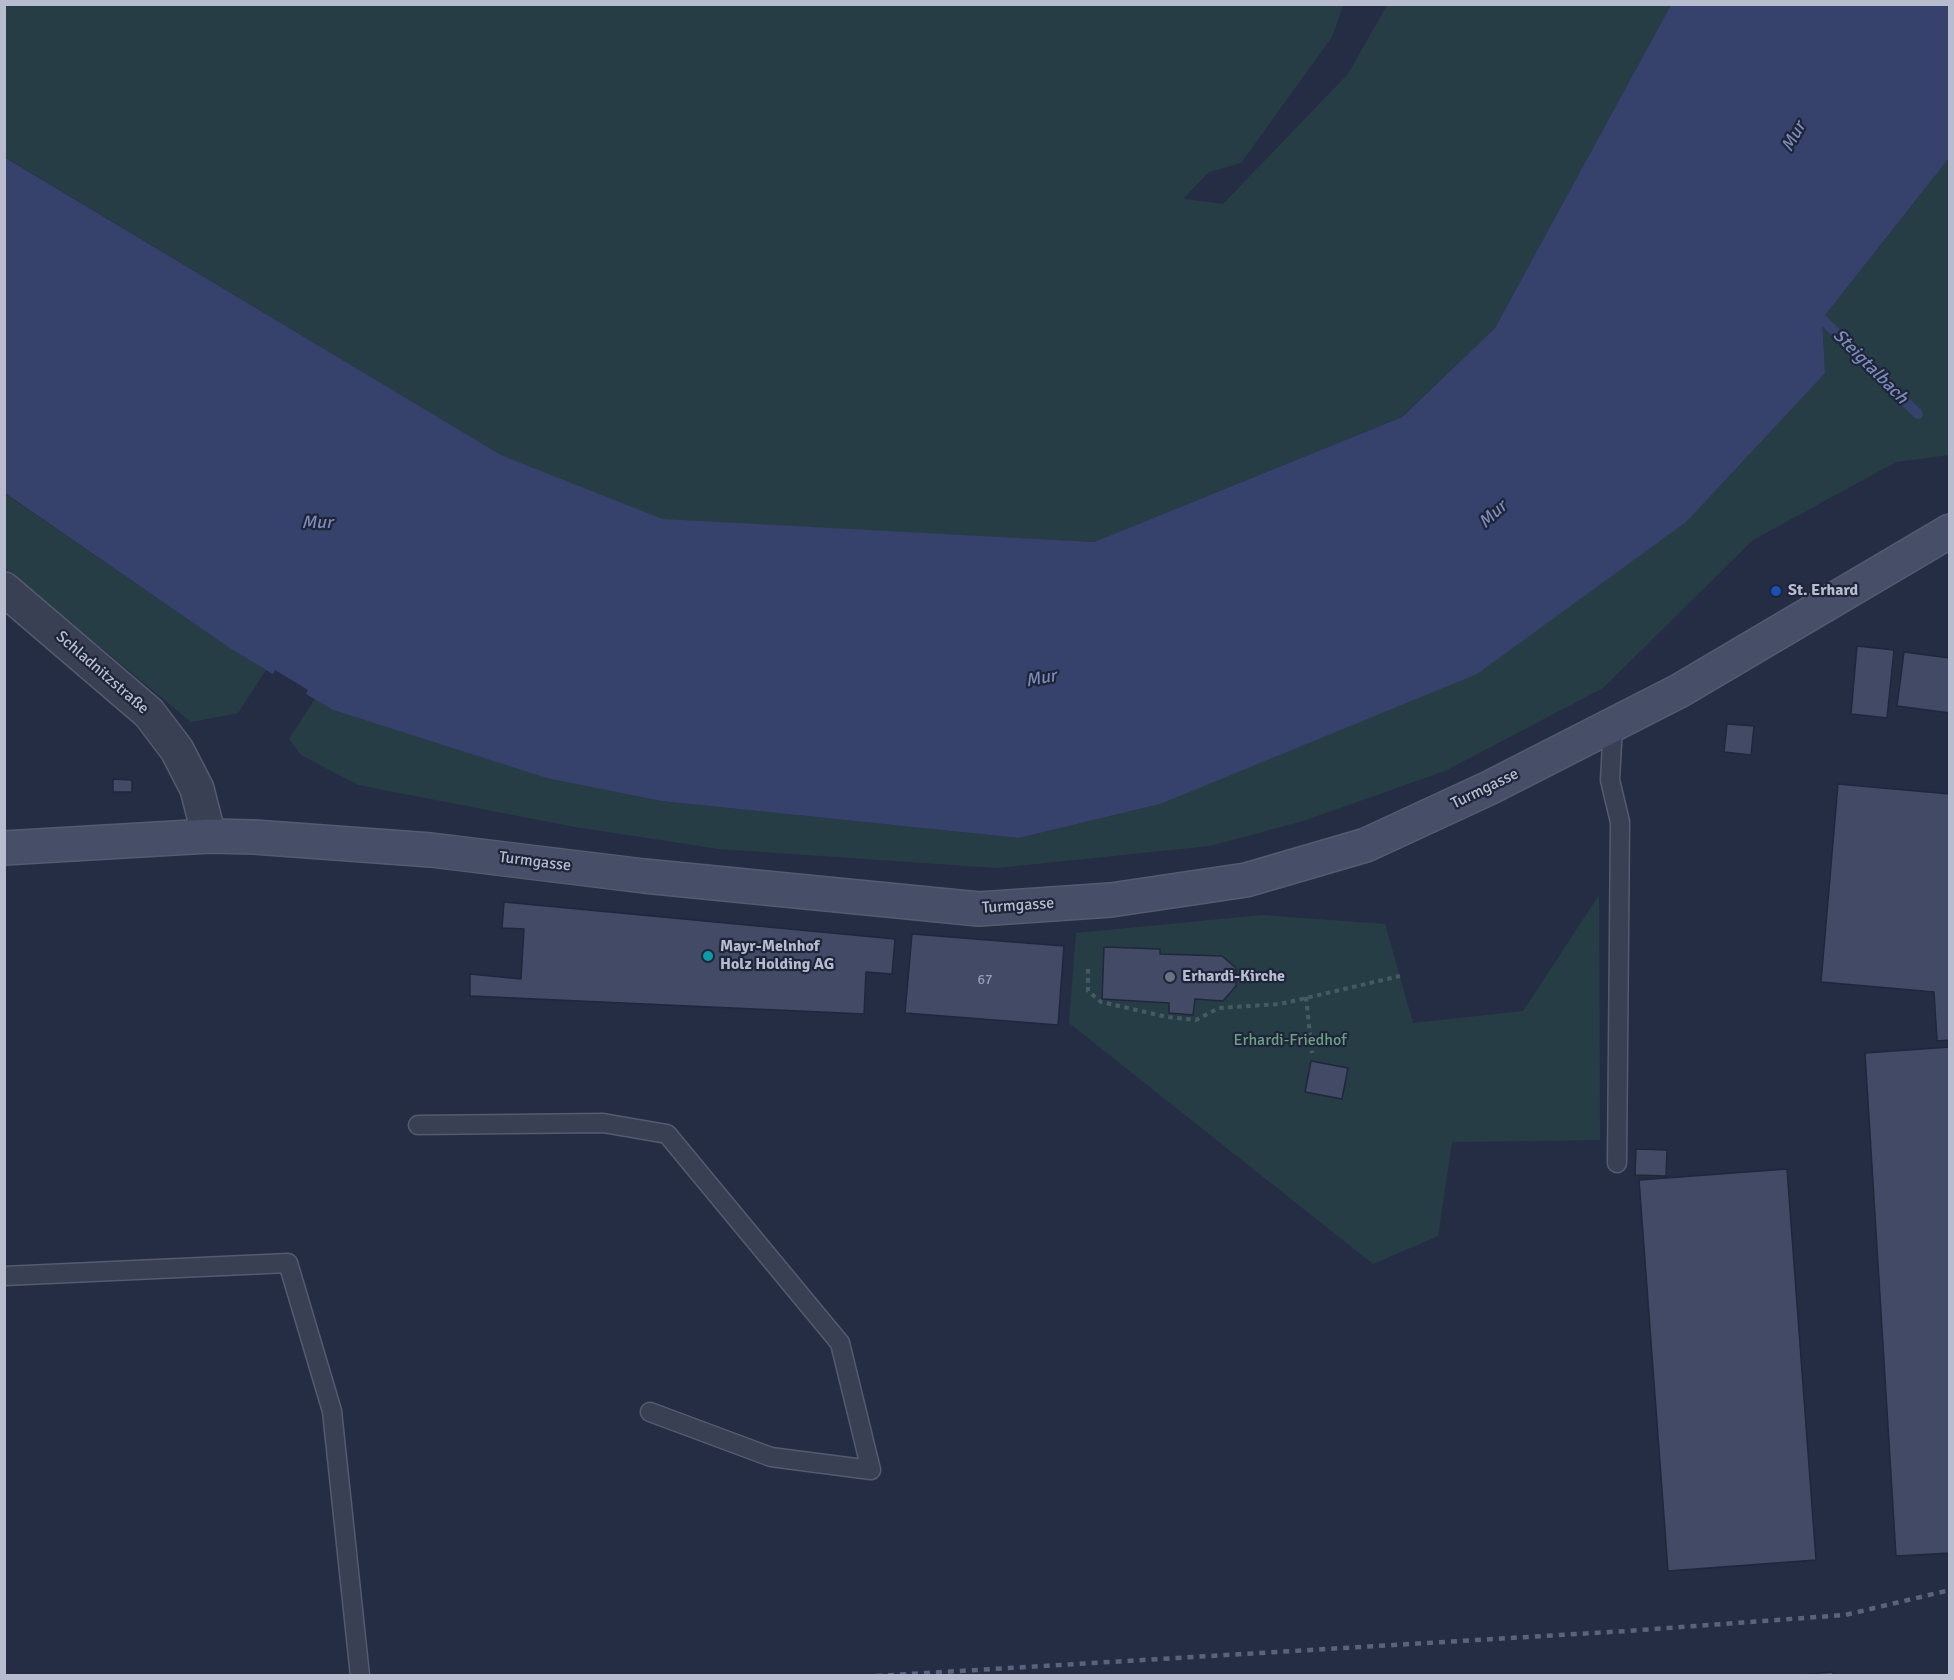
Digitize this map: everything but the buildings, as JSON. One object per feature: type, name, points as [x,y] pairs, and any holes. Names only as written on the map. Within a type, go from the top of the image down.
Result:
[{"type":"main road","name":"Turmgasse","points":[[4,848],[209,836],[431,850],[644,876],[979,909],[1112,900],[1246,880],[1366,845],[1489,788],[1679,691],[1950,531]]},
{"type":"street","name":"Schladnitzstraße","points":[[4,589],[149,713],[177,750],[197,789],[209,836]]},
{"type":"lane","points":[[1613,726],[1610,780],[1620,822],[1617,1163]]},
{"type":"lane","points":[[418,1125],[603,1123],[667,1134],[840,1343],[871,1470],[771,1457],[650,1412]]},
{"type":"lane","points":[[4,1276],[288,1263],[332,1411],[360,1676]]},
{"type":"path","points":[[1088,969],[1088,991],[1101,1002],[1167,1017],[1196,1020],[1219,1008],[1280,1004],[1400,976]]},
{"type":"path","points":[[1306,997],[1312,1053]]},
{"type":"green space","points":[[4,5],[1343,5],[1332,37],[1241,163],[1209,172],[1183,199],[1223,204],[1348,74],[1387,5],[1671,5],[1495,328],[1401,417],[1094,542],[662,520],[501,455],[5,157]]},
{"type":"green space","points":[[1949,158],[1949,455],[1896,462],[1753,540],[1603,688],[1445,771],[1303,821],[1210,846],[997,868],[719,849],[575,827],[358,785],[301,755],[289,739],[315,699],[333,710],[546,777],[661,801],[1019,838],[1160,804],[1825,373],[1822,319]]},
{"type":"green space","points":[[4,493],[231,649],[266,670],[238,713],[191,722],[5,568]]},
{"type":"green space","name":"Erhardi-Friedhof","points":[[1599,895],[1600,1140],[1452,1142],[1438,1236],[1373,1264],[1069,1023],[1076,933],[1262,915],[1385,924],[1413,1023],[1523,1011]]},
{"type":"water","name":"Mur","points":[[1671,5],[1949,5],[1949,158],[1822,319],[1825,373],[1686,522],[1477,674],[1160,804],[1019,838],[661,801],[547,778],[333,710],[231,649],[5,493],[4,157],[501,455],[662,519],[1094,542],[1402,417],[1495,328]]},
{"type":"pier","points":[[275,670],[308,690],[304,696],[272,676]]},
{"type":"waterway","name":"Steigtalbach","points":[[1822,319],[1918,414]]},
{"type":"railway","points":[[876,1676],[1627,1631],[1845,1615],[1950,1590]]},
{"type":"place","name":"St. Erhard","points":[[1776,591]]},
{"type":"place","name":"Mayr-Melnhof Holz Holding AG","points":[[708,956]]},
{"type":"place","name":"Erhardi-Kirche","points":[[1170,977]]}]
